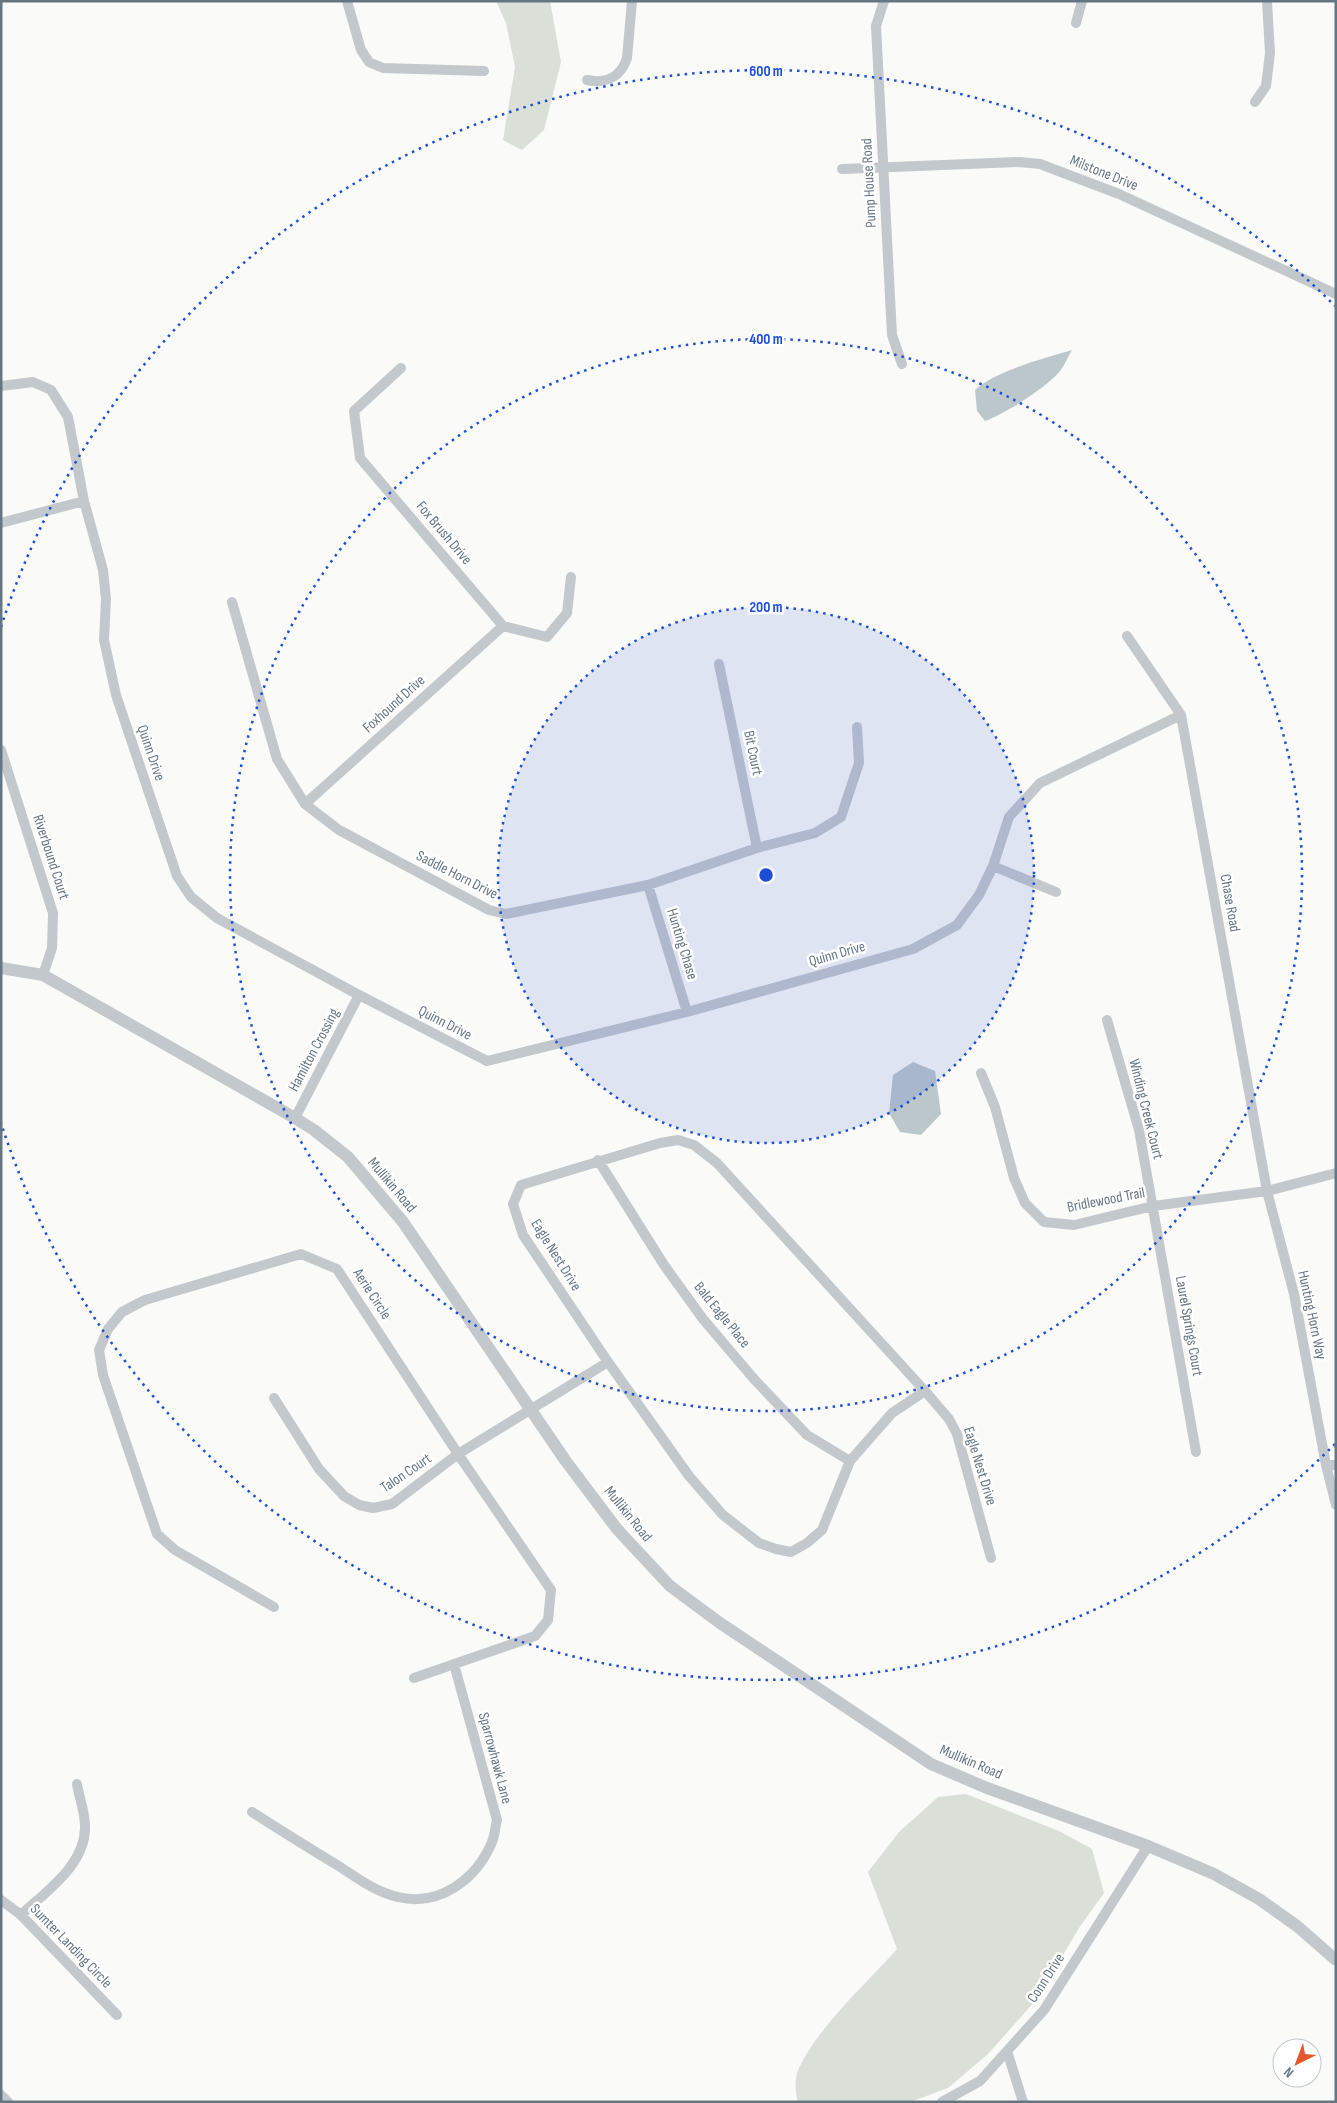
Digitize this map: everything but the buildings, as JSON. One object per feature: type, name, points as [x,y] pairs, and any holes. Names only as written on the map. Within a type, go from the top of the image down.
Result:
[{"type":"street","points":[[347,1],[361,50],[369,62],[384,68],[484,71]]},
{"type":"street","points":[[587,80],[603,82],[612,79],[625,66],[632,1]]},
{"type":"street","name":"Pump House Road","points":[[884,1],[876,26],[892,335],[902,364]]},
{"type":"street","points":[[1076,23],[1082,1]]},
{"type":"street","points":[[1255,102],[1266,86],[1270,53],[1267,1]]},
{"type":"street","name":"Milstone Drive","points":[[842,169],[1020,162],[1040,164],[1119,194],[1336,294]]},
{"type":"street","name":"Fox Brush Drive","points":[[401,368],[354,411],[360,458],[503,626]]},
{"type":"street","name":"Quinn Drive","points":[[1,386],[33,382],[51,390],[68,417],[84,501],[103,570],[106,599],[104,640],[116,695],[176,876],[191,897],[217,918],[359,995],[487,1061],[687,1012],[913,949],[957,924],[979,895],[993,866],[1009,817],[1040,783],[1181,715]]},
{"type":"street","points":[[1,523],[84,501]]},
{"type":"street","points":[[503,626],[547,637],[567,613],[571,576]]},
{"type":"street","name":"Saddle Horn Drive","points":[[232,602],[278,759],[305,804],[339,830],[489,910],[506,914],[648,885],[757,848],[815,833],[842,817],[859,763],[857,727]]},
{"type":"street","name":"Foxhound Drive","points":[[305,804],[503,626]]},
{"type":"street","name":"Chase Road","points":[[1127,636],[1181,715],[1268,1191]]},
{"type":"street","name":"Bit Court","points":[[719,664],[757,848]]},
{"type":"street","name":"Riverbound Court","points":[[1,750],[53,913],[52,948],[43,976]]},
{"type":"street","points":[[993,866],[1056,892]]},
{"type":"street","name":"Hunting Chase","points":[[648,885],[687,1012]]},
{"type":"street","name":"Mullikin Road","points":[[1,968],[43,976],[295,1118],[314,1130],[348,1157],[403,1222],[566,1460],[629,1542],[670,1586],[720,1623],[931,1764],[987,1788],[1148,1846],[1214,1874],[1259,1899],[1297,1926],[1336,1960]]},
{"type":"street","name":"Hamilton Crossing","points":[[295,1118],[359,995]]},
{"type":"street","name":"Winding Creek Court","points":[[1107,1020],[1139,1130],[1153,1206]]},
{"type":"street","name":"Bridlewood Trail","points":[[981,1073],[995,1107],[1014,1178],[1021,1195],[1025,1203],[1044,1222],[1074,1225],[1153,1206],[1268,1191],[1336,1172]]},
{"type":"street","name":"Eagle Nest Drive","points":[[925,1391],[892,1413],[850,1461],[822,1530],[807,1543],[791,1552],[759,1543],[723,1515],[689,1476],[608,1362],[523,1235],[513,1204],[521,1185],[598,1160],[669,1141],[678,1140],[694,1145],[717,1163],[743,1189],[824,1281],[925,1391],[949,1419],[957,1434],[991,1558]]},
{"type":"street","name":"Bald Eagle Place","points":[[598,1160],[664,1265],[703,1319],[807,1435],[850,1461]]},
{"type":"street","name":"Hunting Horn Way","points":[[1268,1191],[1294,1294],[1331,1465],[1336,1505]]},
{"type":"street","name":"Laurel Springs Court","points":[[1153,1206],[1196,1452]]},
{"type":"street","name":"Aerie Circle","points":[[274,1607],[175,1550],[157,1534],[103,1375],[99,1350],[108,1329],[122,1312],[144,1300],[301,1254],[337,1269],[458,1454],[551,1590],[548,1620],[535,1636],[414,1678]]},
{"type":"street","name":"Talon Court","points":[[274,1398],[319,1469],[344,1496],[359,1505],[373,1508],[392,1504],[458,1454],[608,1362]]},
{"type":"street","name":"Sparrowhawk Lane","points":[[252,1812],[374,1888],[398,1897],[427,1898],[452,1890],[471,1876],[484,1857],[493,1840],[497,1820],[454,1664]]},
{"type":"street","points":[[21,1916],[73,1865],[81,1848],[85,1826],[77,1784]]},
{"type":"street","name":"Conn Drive","points":[[942,2102],[980,2081],[1044,2010],[1148,1846]]},
{"type":"street","name":"Sumter Landing Circle","points":[[1,1900],[21,1916],[117,2015]]},
{"type":"street","points":[[1007,2051],[1023,2102]]},
{"type":"street","points":[[1,2095],[8,2102]]},
{"type":"shaded area","points":[[496,1],[550,1],[561,62],[544,130],[522,150],[503,140],[515,67],[506,23]]},
{"type":"shaded area","points":[[1072,350],[1054,378],[1025,399],[985,421],[977,411],[975,390],[984,383],[1007,371]]},
{"type":"shaded area","points":[[913,1062],[935,1071],[941,1114],[921,1135],[900,1132],[889,1113],[893,1075]]},
{"type":"shaded area","points":[[966,1794],[1059,1831],[1092,1849],[1104,1893],[1079,1928],[1036,2000],[988,2054],[948,2088],[910,2102],[798,2102],[796,2076],[807,2053],[830,2022],[897,1949],[868,1872],[899,1832],[938,1797]]}]
